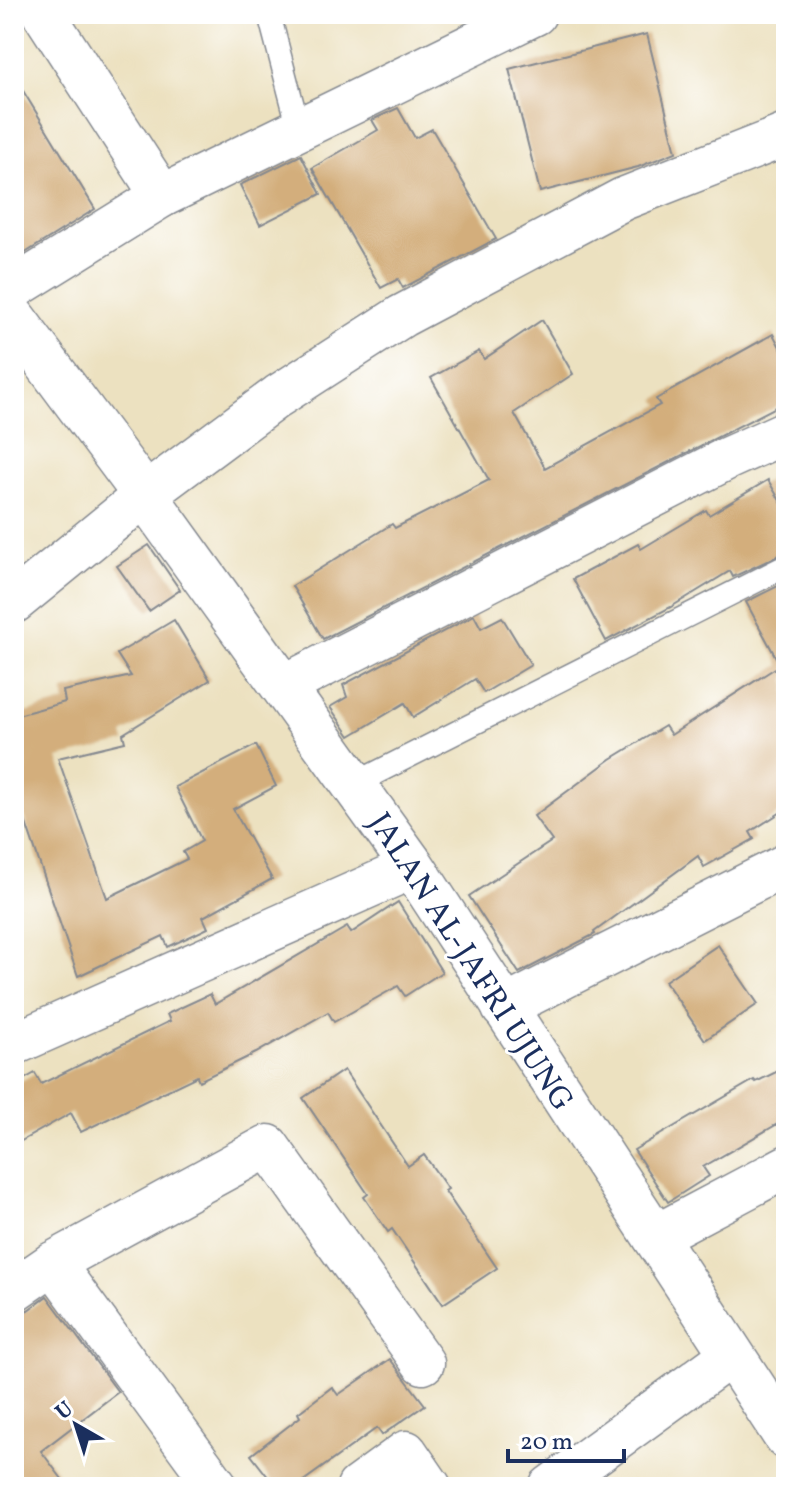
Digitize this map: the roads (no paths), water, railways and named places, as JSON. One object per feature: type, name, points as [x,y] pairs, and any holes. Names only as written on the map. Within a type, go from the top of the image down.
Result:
[{"type":"street","points":[[44,14],[162,196]]},
{"type":"street","points":[[14,288],[162,196],[535,14]]},
{"type":"street","points":[[14,602],[145,495],[278,396],[402,316],[623,199],[786,135]]},
{"type":"street","name":"JALAN AL-JAFRI UJUNG","points":[[14,319],[413,867],[786,1437]]},
{"type":"street","points":[[284,686],[728,458],[786,432]]},
{"type":"street","points":[[503,1008],[786,865]]},
{"type":"street","points":[[14,1044],[413,867]]},
{"type":"street","points":[[14,1290],[53,1263],[268,1146],[423,1363]]},
{"type":"street","points":[[654,1237],[786,1167]]},
{"type":"street","points":[[53,1263],[217,1487]]},
{"type":"street","points":[[550,1487],[731,1355]]},
{"type":"street","points":[[358,1487],[406,1452],[430,1487]]},
{"type":"lane","points":[[269,14],[299,129]]},
{"type":"lane","points":[[354,784],[786,566]]}]
